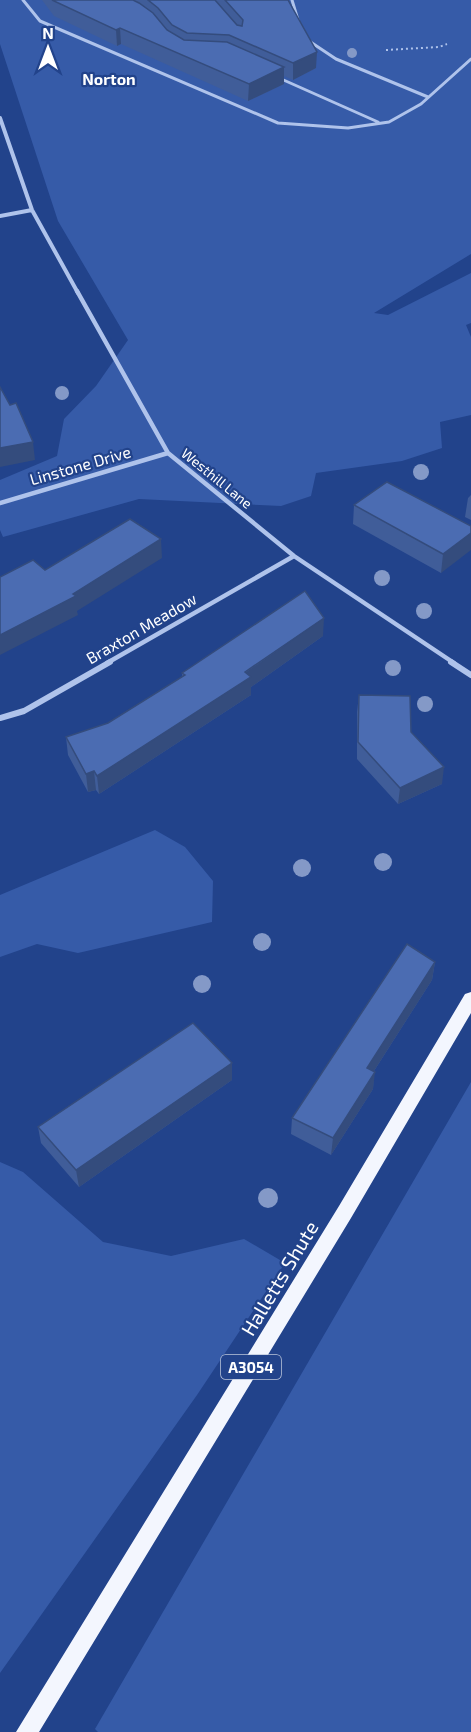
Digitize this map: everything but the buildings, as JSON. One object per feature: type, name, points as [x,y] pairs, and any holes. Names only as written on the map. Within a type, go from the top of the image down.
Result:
[{"type":"main road","name":"Halletts Shute","points":[[27,1732],[345,1212],[471,999]]},
{"type":"street","name":"Westhill Lane","points":[[0,118],[32,210],[168,453],[294,556],[471,675]]},
{"type":"street","points":[[0,216],[32,210]]},
{"type":"street","name":"Linstone Drive","points":[[0,503],[168,453]]},
{"type":"street","name":"Braxton Meadow","points":[[0,718],[24,711],[294,556]]},
{"type":"lane","points":[[24,0],[40,21],[278,123],[348,128],[389,122],[421,104],[471,59]]},
{"type":"lane","points":[[292,0],[302,28]]},
{"type":"lane","points":[[306,36],[310,43],[351,65],[428,97]]},
{"type":"lane","points":[[271,74],[380,123]]},
{"type":"path","points":[[351,65],[372,51],[439,47],[450,43]]},
{"type":"shaded area","points":[[0,0],[471,0],[471,254],[374,313],[388,315],[471,273],[471,323],[466,325],[471,337],[471,415],[440,422],[442,448],[402,461],[316,473],[311,496],[281,506],[139,499],[3,537],[0,530],[0,480],[57,456],[64,419],[96,386],[128,340],[58,221],[0,44]]},
{"type":"shaded area","points":[[155,830],[185,847],[213,881],[212,922],[78,953],[37,944],[0,957],[0,895]]},
{"type":"shaded area","points":[[471,1082],[471,1732],[98,1732],[95,1729]]},
{"type":"shaded area","points":[[0,1162],[23,1172],[103,1242],[171,1256],[244,1239],[285,1263],[197,1395],[0,1673]]},
{"type":"district","name":"Norton","points":[[109,78]]}]
